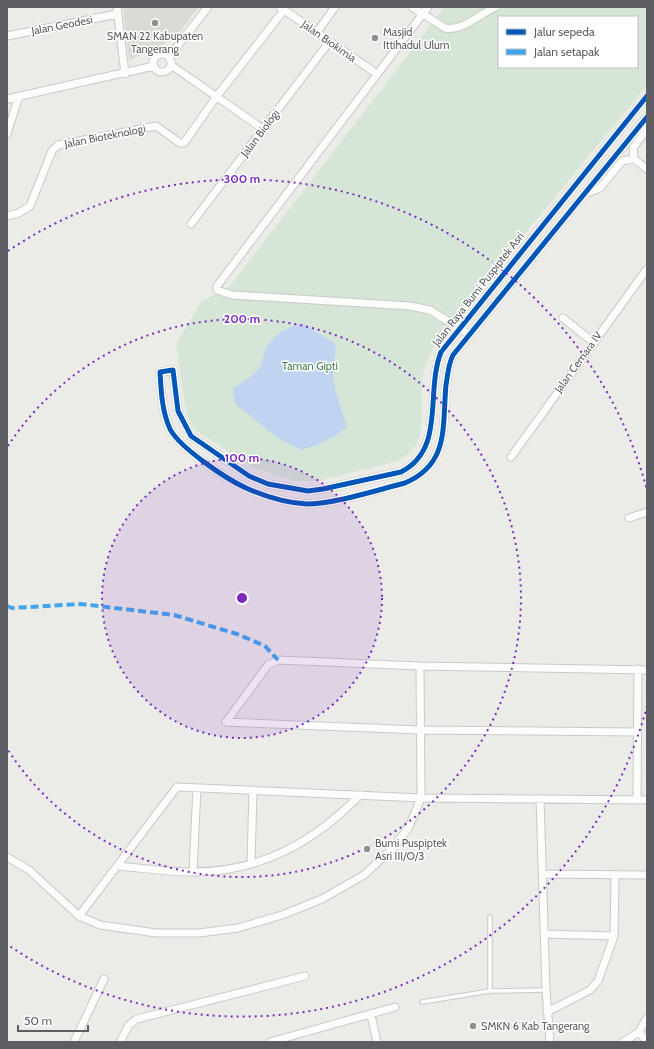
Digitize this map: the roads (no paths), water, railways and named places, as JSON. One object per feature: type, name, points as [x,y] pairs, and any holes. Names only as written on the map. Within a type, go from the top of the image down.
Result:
[{"type":"street","points":[[208,7],[170,61],[164,71],[158,71],[154,66],[153,61],[156,57],[160,54],[165,54],[170,61],[262,129]]},
{"type":"street","points":[[316,32],[334,7]]},
{"type":"street","points":[[412,7],[444,28],[449,29],[459,27],[496,7]]},
{"type":"street","points":[[428,7],[217,286],[217,290],[232,295],[410,306],[430,310],[470,335]]},
{"type":"street","name":"Jalan Biokimia","points":[[282,8],[377,74]]},
{"type":"street","name":"Jalan Bioteknologi","points":[[7,216],[19,213],[30,206],[52,151],[58,145],[153,126],[159,127],[182,144],[282,8]]},
{"type":"street","points":[[117,11],[125,74]]},
{"type":"street","name":"Jalan Geodesi","points":[[7,36],[117,11]]},
{"type":"street","name":"Jalan Biologi","points":[[191,224],[262,129],[330,42]]},
{"type":"street","points":[[7,99],[125,74],[154,66]]},
{"type":"street","points":[[7,134],[19,96]]},
{"type":"street","name":"Jalan Raya Bumi Puspiptek Asri","points":[[647,96],[458,328],[441,352],[435,371],[429,440],[419,458],[412,466],[400,472],[308,491],[268,484],[249,476],[191,436],[178,411],[173,370],[160,372],[165,414],[170,429],[180,443],[195,456],[245,488],[287,501],[307,504],[325,502],[405,483],[417,478],[428,469],[437,457],[442,441],[450,361],[647,117]]},
{"type":"street","points":[[647,129],[633,148],[634,158],[647,169]]},
{"type":"street","points":[[586,193],[600,188],[622,161],[634,158]]},
{"type":"street","name":"Jalan Cemara IV","points":[[511,457],[647,269]]},
{"type":"street","points":[[564,318],[593,342]]},
{"type":"street","points":[[629,518],[647,512]]},
{"type":"street","points":[[637,732],[420,730],[226,722],[268,665],[278,660],[420,666],[647,670]]},
{"type":"street","points":[[7,857],[29,870],[79,916],[100,925],[156,933],[185,933],[238,928],[282,916],[322,899],[364,875],[392,849],[409,827],[421,798],[420,666]]},
{"type":"street","points":[[637,800],[638,669]]},
{"type":"street","points":[[79,916],[177,787],[421,798],[647,800]]},
{"type":"street","points":[[193,872],[197,788]]},
{"type":"street","points":[[251,864],[253,790]]},
{"type":"street","points":[[117,866],[193,872],[214,871],[251,864],[276,857],[309,839],[340,816],[360,795]]},
{"type":"street","points":[[540,798],[546,990],[550,1042]]},
{"type":"street","points":[[543,874],[647,875]]},
{"type":"street","points":[[548,1012],[595,986],[614,936],[615,875]]},
{"type":"street","points":[[545,934],[614,936]]},
{"type":"street","points":[[120,1042],[129,1025],[137,1018],[305,976]]},
{"type":"street","points":[[74,1042],[104,979]]},
{"type":"street","points":[[270,1042],[371,1015],[395,1007]]},
{"type":"street","points":[[371,1015],[377,1042]]},
{"type":"street","points":[[623,1042],[639,1032],[647,1018]]},
{"type":"street","points":[[639,1032],[647,1042]]},
{"type":"lane","points":[[490,917],[490,991]]},
{"type":"lane","points":[[422,1002],[490,991],[546,990]]},
{"type":"water","points":[[302,323],[333,342],[336,347],[333,375],[335,389],[347,427],[326,441],[302,450],[279,439],[235,404],[233,388],[251,376],[260,367],[266,349],[276,336],[291,326]]},
{"type":"place","name":"SMAN 22 Kabupaten Tangerang","points":[[155,23]]},
{"type":"place","name":"Masjid Ittihadul Ulum","points":[[375,38]]},
{"type":"place","name":"Bumi Puspiptek Asri III/O/3","points":[[367,849]]},
{"type":"place","name":"SMKN 6 Kab Tangerang","points":[[473,1026]]},
{"type":"park label","name":"Taman Gipti","points":[[310,366]]}]
